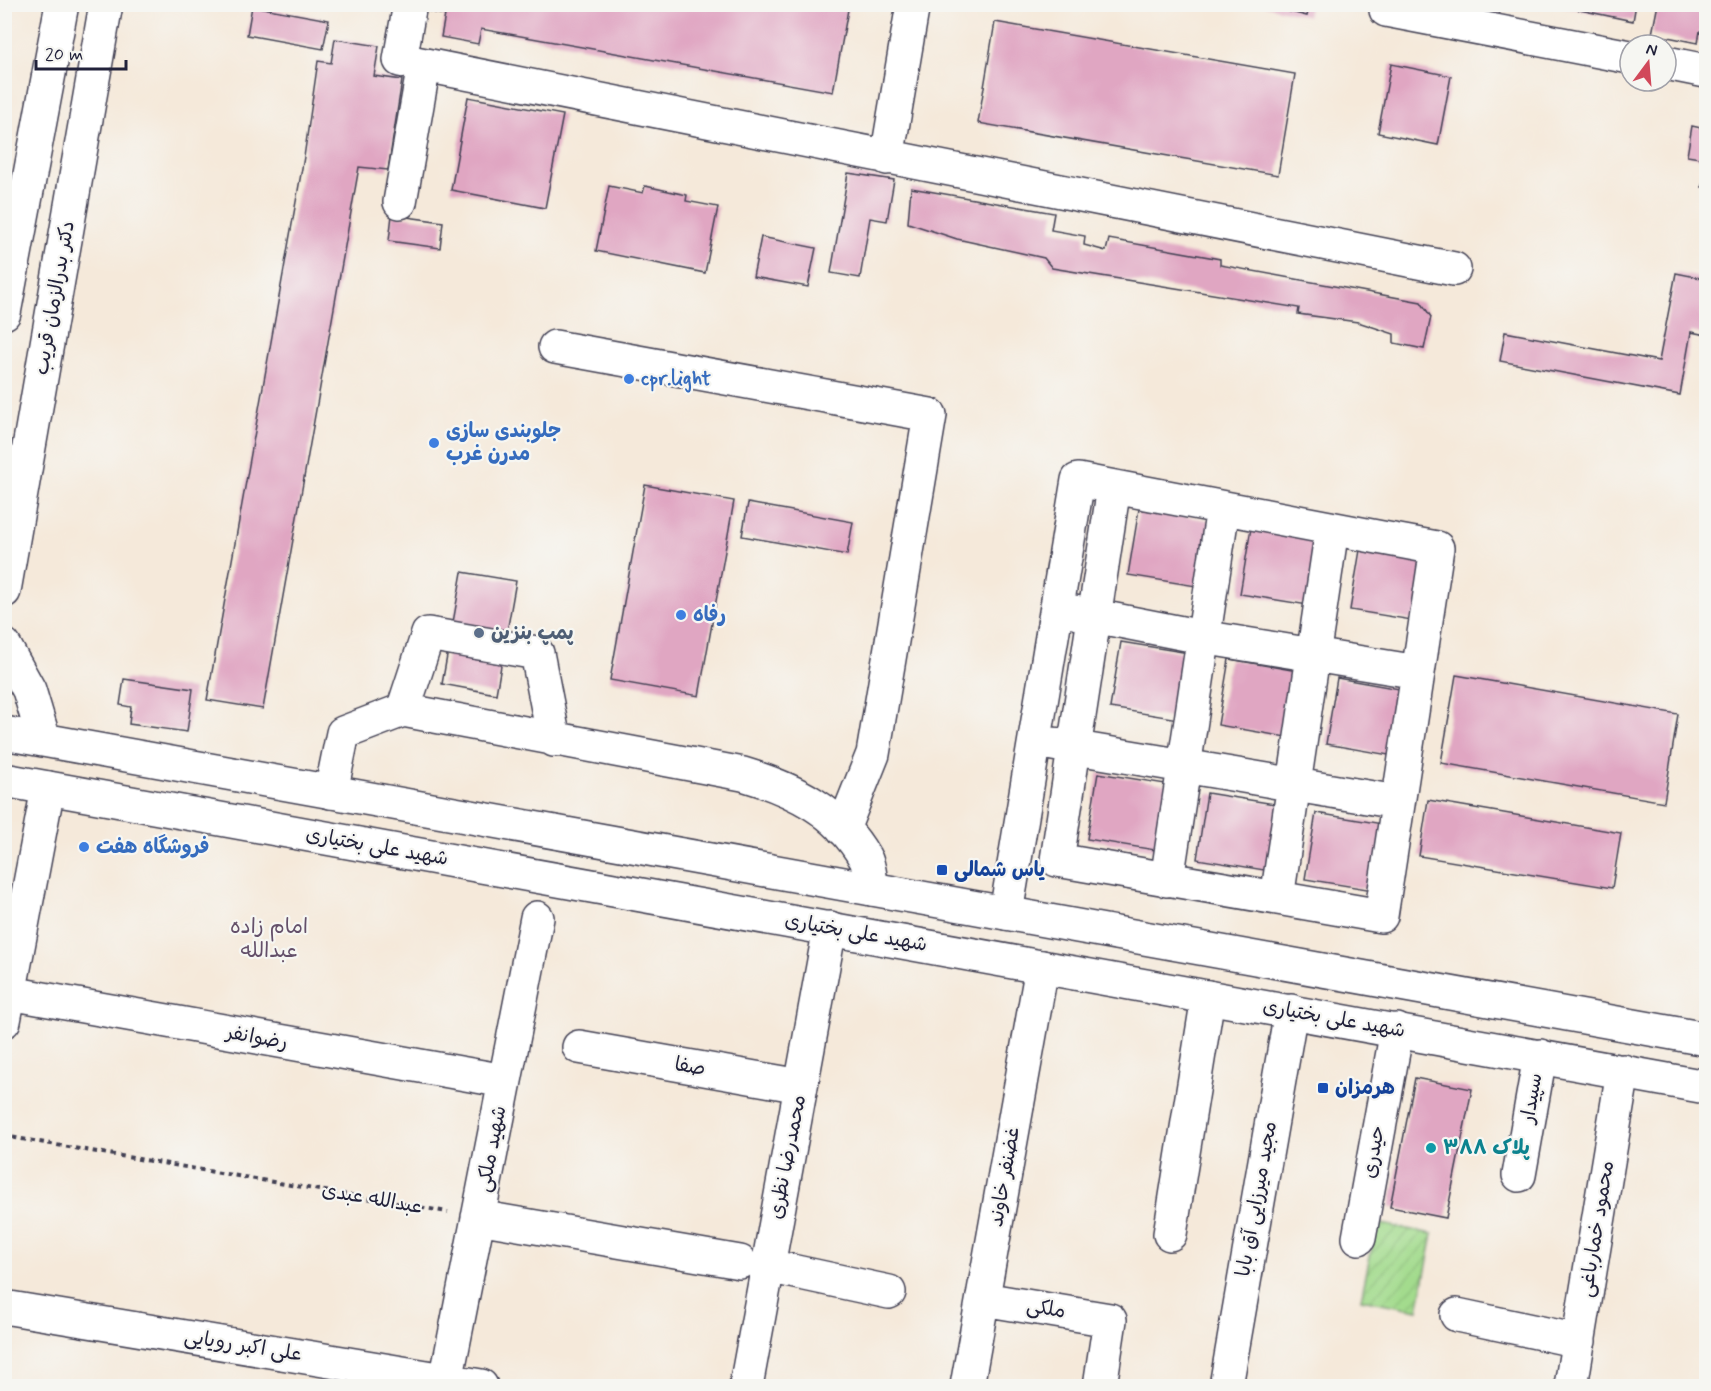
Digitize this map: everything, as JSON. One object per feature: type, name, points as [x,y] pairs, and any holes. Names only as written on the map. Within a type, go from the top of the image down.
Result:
[{"type":"street","points":[[4,313],[62,4]]},
{"type":"street","name":"دکتر بدرالزمان قریب","points":[[4,591],[106,4]]},
{"type":"street","points":[[410,4],[400,60],[1454,269]]},
{"type":"street","points":[[887,158],[913,4]]},
{"type":"street","points":[[1388,4],[1386,10],[1618,55]]},
{"type":"street","points":[[400,202],[424,65]]},
{"type":"street","points":[[1678,65],[1707,71]]},
{"type":"street","points":[[555,348],[930,415],[873,754],[843,829]]},
{"type":"street","points":[[1006,913],[1078,480],[1437,548],[1381,916],[1057,860],[1114,487]]},
{"type":"street","points":[[1167,880],[1223,508]]},
{"type":"street","points":[[1277,898],[1332,529]]},
{"type":"street","points":[[1057,609],[1202,637],[1418,672]]},
{"type":"street","points":[[403,710],[428,634],[537,653],[554,740]]},
{"type":"street","points":[[4,645],[29,690],[44,740]]},
{"type":"street","points":[[331,792],[343,733],[403,710],[743,774],[782,786],[817,804],[843,829],[866,859],[872,889]]},
{"type":"street","points":[[4,733],[1707,1039]]},
{"type":"street","points":[[1034,741],[1183,768],[1397,802]]},
{"type":"street","name":"شهید علی بختیاری","points":[[4,780],[1707,1086]]},
{"type":"street","points":[[6,1002],[48,788]]},
{"type":"street","name":"شهید ملکی","points":[[445,1383],[537,918]]},
{"type":"street","name":"محمدرضا نظری","points":[[746,1386],[754,1264],[801,1086],[830,928]]},
{"type":"street","name":"غضنفر خاوند","points":[[967,1386],[1042,967]]},
{"type":"street","points":[[1170,1234],[1209,997]]},
{"type":"street","name":"رضوانفر","points":[[6,1002],[505,1081]]},
{"type":"street","name":"مجید میرزایی آق بابا","points":[[1226,1386],[1291,1011]]},
{"type":"street","name":"محمود خمارباغی","points":[[1571,1386],[1632,1025]]},
{"type":"street","name":"حیدری","points":[[1359,1238],[1397,1030]]},
{"type":"street","name":"صفا","points":[[579,1047],[801,1086]]},
{"type":"street","name":"سپیدار","points":[[1519,1175],[1540,1056]]},
{"type":"street","points":[[478,1217],[754,1264],[889,1292]]},
{"type":"street","name":"ملکی","points":[[983,1299],[1110,1320],[1100,1386]]},
{"type":"street","name":"علی اکبر رویایی","points":[[4,1306],[445,1383],[481,1386]]},
{"type":"street","points":[[1457,1315],[1579,1341]]},
{"type":"path","name":"عبدالله عبدی","points":[[4,1136],[478,1217]]},
{"type":"green space","points":[[1377,1223],[1433,1234],[1418,1310],[1361,1299]]},
{"type":"building","points":[[431,4],[849,4],[833,92],[481,29],[478,44],[441,37],[445,15],[430,12]]},
{"type":"building","points":[[1259,4],[1310,4],[1307,16]]},
{"type":"building","points":[[1443,4],[1501,4],[1499,16]]},
{"type":"building","points":[[1551,4],[1636,4],[1633,21]]},
{"type":"building","points":[[1658,4],[1706,4],[1706,32],[1700,31],[1698,43],[1678,39],[1678,33],[1652,33]]},
{"type":"building","points":[[252,6],[329,20],[323,49],[247,35]]},
{"type":"building","points":[[995,22],[1295,74],[1278,175],[978,123]]},
{"type":"building","points":[[335,39],[379,46],[374,76],[402,80],[388,170],[359,167],[263,709],[207,700],[304,157],[318,61],[331,63]]},
{"type":"building","points":[[1391,64],[1451,76],[1438,145],[1378,133]]},
{"type":"building","points":[[468,97],[563,115],[545,208],[451,190]]},
{"type":"building","points":[[1692,126],[1706,129],[1706,159],[1687,156]]},
{"type":"building","points":[[1705,167],[1706,187],[1702,187]]},
{"type":"building","points":[[848,173],[894,180],[887,221],[870,218],[860,278],[831,273]]},
{"type":"building","points":[[609,186],[643,193],[645,186],[687,195],[686,201],[718,207],[705,273],[596,251]]},
{"type":"building","points":[[911,188],[1054,213],[1051,230],[1085,236],[1084,245],[1106,251],[1109,239],[1220,259],[1220,265],[1421,302],[1431,317],[1424,349],[1394,343],[1394,334],[1358,322],[1298,314],[1299,308],[1052,268],[1044,258],[957,239],[908,223]]},
{"type":"building","points":[[392,215],[443,222],[440,248],[389,241]]},
{"type":"building","points":[[761,237],[816,248],[808,287],[753,277]]},
{"type":"building","points":[[1676,273],[1706,279],[1706,335],[1691,332],[1680,395],[1500,361],[1505,332],[1659,361]]},
{"type":"building","points":[[645,485],[734,501],[699,696],[610,680]]},
{"type":"building","points":[[748,503],[853,522],[847,555],[742,536]]},
{"type":"building","points":[[1139,509],[1213,521],[1202,587],[1128,575]]},
{"type":"building","points":[[1251,528],[1325,540],[1314,606],[1240,594]]},
{"type":"building","points":[[1361,544],[1435,556],[1424,622],[1350,610]]},
{"type":"building","name":"پمپ بنزین","points":[[462,572],[516,581],[496,694],[442,684]]},
{"type":"building","points":[[1121,642],[1195,654],[1184,720],[1110,708]]},
{"type":"building","points":[[1229,659],[1303,672],[1292,738],[1218,725]]},
{"type":"building","points":[[1456,675],[1678,714],[1664,802],[1441,763]]},
{"type":"building","points":[[1337,678],[1411,691],[1400,757],[1326,744]]},
{"type":"building","points":[[124,679],[193,689],[187,732],[129,724],[131,707],[120,705]]},
{"type":"building","points":[[1098,773],[1172,785],[1161,851],[1087,839]]},
{"type":"building","points":[[1207,793],[1281,805],[1270,871],[1197,859]]},
{"type":"building","points":[[1428,800],[1621,833],[1612,888],[1419,856]]},
{"type":"building","points":[[1316,813],[1389,825],[1379,891],[1305,879]]},
{"type":"building","name":"پلاک ۳۸۸","points":[[1415,1078],[1472,1089],[1446,1218],[1390,1207]]},
{"type":"place","name":"cpr.light","points":[[629,379]]},
{"type":"place","name":"جلوبندی سازی مدرن غرب","points":[[434,443]]},
{"type":"place","name":"رفاه","points":[[681,615]]},
{"type":"place","name":"پمپ بنزین","points":[[479,633]]},
{"type":"place","name":"فروشگاه هفت","points":[[84,847]]},
{"type":"place","name":"یاس شمالی","points":[[942,870]]},
{"type":"place","name":"هرمزان","points":[[1323,1088]]},
{"type":"place","name":"پلاک ۳۸۸","points":[[1431,1148]]},
{"type":"district","name":"امام زاده عبدالله","points":[[269,939]]}]
